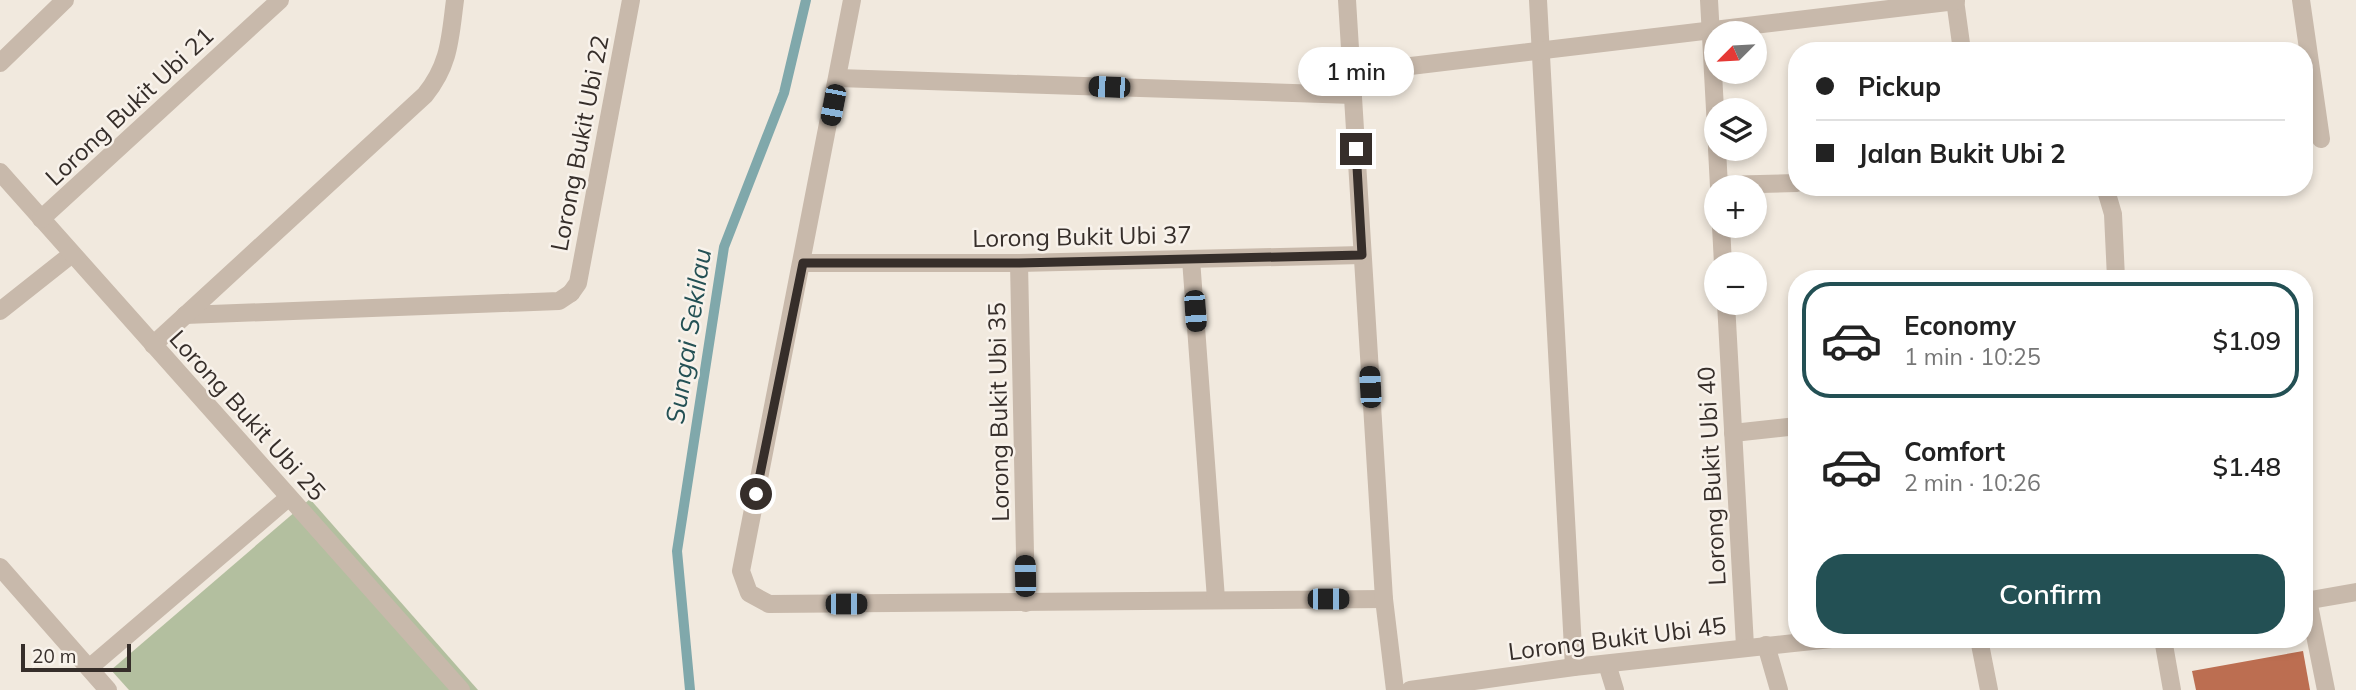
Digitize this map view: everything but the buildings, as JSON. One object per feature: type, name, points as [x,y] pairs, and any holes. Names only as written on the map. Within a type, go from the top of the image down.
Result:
[{"type":"street","points":[[0,63],[65,0]]},
{"type":"street","name":"Lorong Bukit Ubi 21","points":[[41,219],[280,0]]},
{"type":"street","points":[[153,345],[425,95],[442,71],[446,60],[455,0]]},
{"type":"street","name":"Lorong Bukit Ubi 22","points":[[185,315],[559,301],[571,293],[578,283],[631,0]]},
{"type":"street","points":[[852,0],[741,571],[749,593],[769,604],[1384,599]]},
{"type":"street","points":[[1347,0],[1384,599],[1395,690]]},
{"type":"street","points":[[1538,0],[1574,667]]},
{"type":"street","points":[[1709,0],[1710,21]]},
{"type":"street","points":[[1768,24],[1956,0],[1961,42]]},
{"type":"street","points":[[2301,0],[2307,42]]},
{"type":"street","points":[[1352,74],[1704,33]]},
{"type":"street","points":[[838,78],[1353,95]]},
{"type":"street","points":[[2313,83],[2321,138]]},
{"type":"street","name":"Lorong Bukit Ubi 25","points":[[0,172],[461,690]]},
{"type":"street","points":[[1767,184],[1788,183]]},
{"type":"street","points":[[2108,196],[2113,214],[2116,270]]},
{"type":"street","points":[[0,311],[72,254]]},
{"type":"street","name":"Lorong Bukit Ubi 37","points":[[803,263],[1019,263],[1362,255]]},
{"type":"street","points":[[1191,259],[1216,599]]},
{"type":"street","name":"Lorong Bukit Ubi 35","points":[[1019,263],[1026,603]]},
{"type":"street","name":"Lorong Bukit Ubi 40","points":[[1727,315],[1745,646]]},
{"type":"street","points":[[1733,433],[1788,427]]},
{"type":"street","points":[[89,668],[288,498]]},
{"type":"street","points":[[0,567],[108,690]]},
{"type":"street","points":[[2313,600],[2356,592]]},
{"type":"street","points":[[2313,632],[2326,690]]},
{"type":"street","name":"Lorong Bukit Ubi 45","points":[[1410,690],[1574,667],[1788,643]]},
{"type":"street","points":[[1766,645],[1779,690]]},
{"type":"street","points":[[1981,648],[1989,690]]},
{"type":"street","points":[[2165,648],[2172,690]]},
{"type":"street","points":[[1607,664],[1615,690]]},
{"type":"green space","points":[[310,499],[478,690],[129,690],[111,670]]},
{"type":"waterway","name":"Sungai Sekilau","points":[[690,690],[677,551],[724,247],[784,93],[806,0]]},
{"type":"route","points":[[756,494],[803,263],[1019,263],[1362,255],[1356,149]]}]
